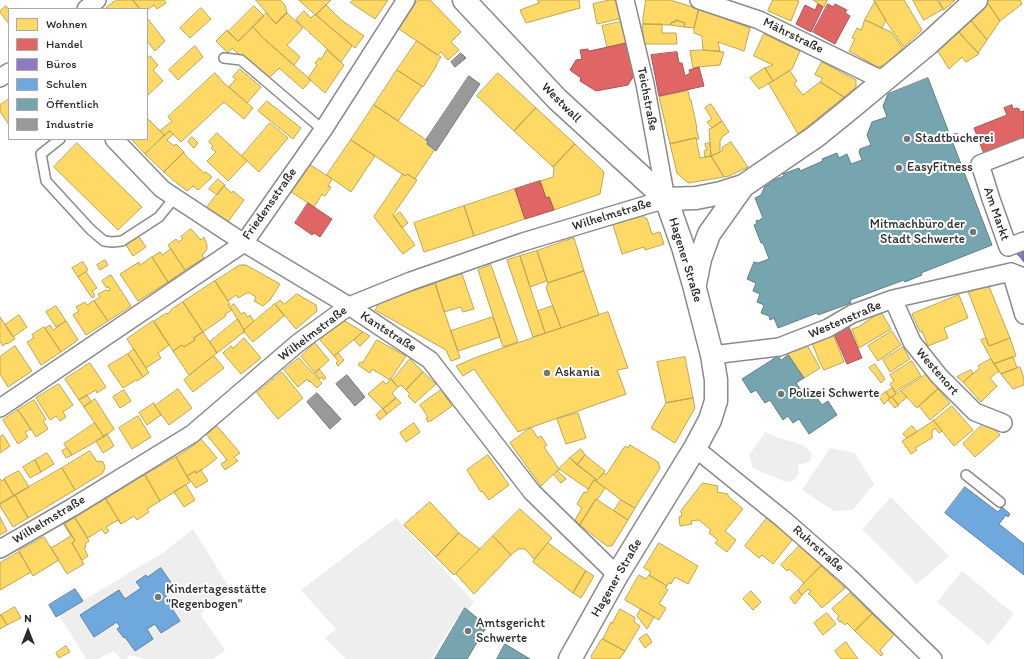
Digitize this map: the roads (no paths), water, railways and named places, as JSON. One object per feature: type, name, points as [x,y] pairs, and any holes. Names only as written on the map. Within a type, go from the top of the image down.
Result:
[{"type":"main road","name":"Westwall","points":[[464,0],[557,99],[666,199]]},
{"type":"main road","name":"Hagener Straße","points":[[570,659],[617,575],[695,448],[710,420],[716,401],[716,380],[712,355],[683,247],[666,199],[696,198],[721,193],[743,186],[815,137],[928,44],[976,0]]},
{"type":"main road","points":[[694,285],[700,259],[709,234],[743,186]]},
{"type":"street","points":[[87,8],[97,0]]},
{"type":"street","name":"Friedensstraße","points":[[0,408],[244,243],[323,130],[406,0]]},
{"type":"street","name":"Teichstraße","points":[[625,0],[645,84],[666,199]]},
{"type":"street","name":"Mährstraße","points":[[698,0],[759,20],[884,81]]},
{"type":"street","name":"Kantstraße","points":[[115,140],[162,189],[244,243],[349,306],[430,360],[532,492],[617,575]]},
{"type":"street","name":"Am Markt","points":[[1024,147],[980,164],[1008,247],[1024,241]]},
{"type":"street","name":"Wilhelmstraße","points":[[0,549],[192,434],[298,343],[349,306],[411,281],[523,242],[666,199]]},
{"type":"street","points":[[1017,274],[1024,315]]},
{"type":"street","name":"Westenstraße","points":[[712,355],[779,347],[828,328],[852,314],[893,299],[1017,274]]},
{"type":"street","name":"Westenort","points":[[893,299],[912,342],[939,376],[975,412],[1003,423]]},
{"type":"street","name":"Ruhrstraße","points":[[695,448],[784,520],[849,577],[933,659]]},
{"type":"lane","points":[[224,58],[241,60],[323,130]]},
{"type":"lane","points":[[59,140],[41,154],[46,181],[91,230],[104,241],[122,241],[159,217],[175,197]]},
{"type":"lane","points":[[966,475],[1000,502]]},
{"type":"place","name":"Stadtbücherei","points":[[907,139]]},
{"type":"place","name":"EasyFitness","points":[[899,168]]},
{"type":"place","name":"Mitmachbüro der Stadt Schwerte","points":[[973,232]]},
{"type":"place","name":"Askania","points":[[547,373]]},
{"type":"place","name":"Polizei Schwerte","points":[[781,394]]},
{"type":"place","name":"Kindertagesstätte \"Regenbogen\"","points":[[158,597]]},
{"type":"place","name":"Amtsgericht Schwerte","points":[[468,631]]}]
